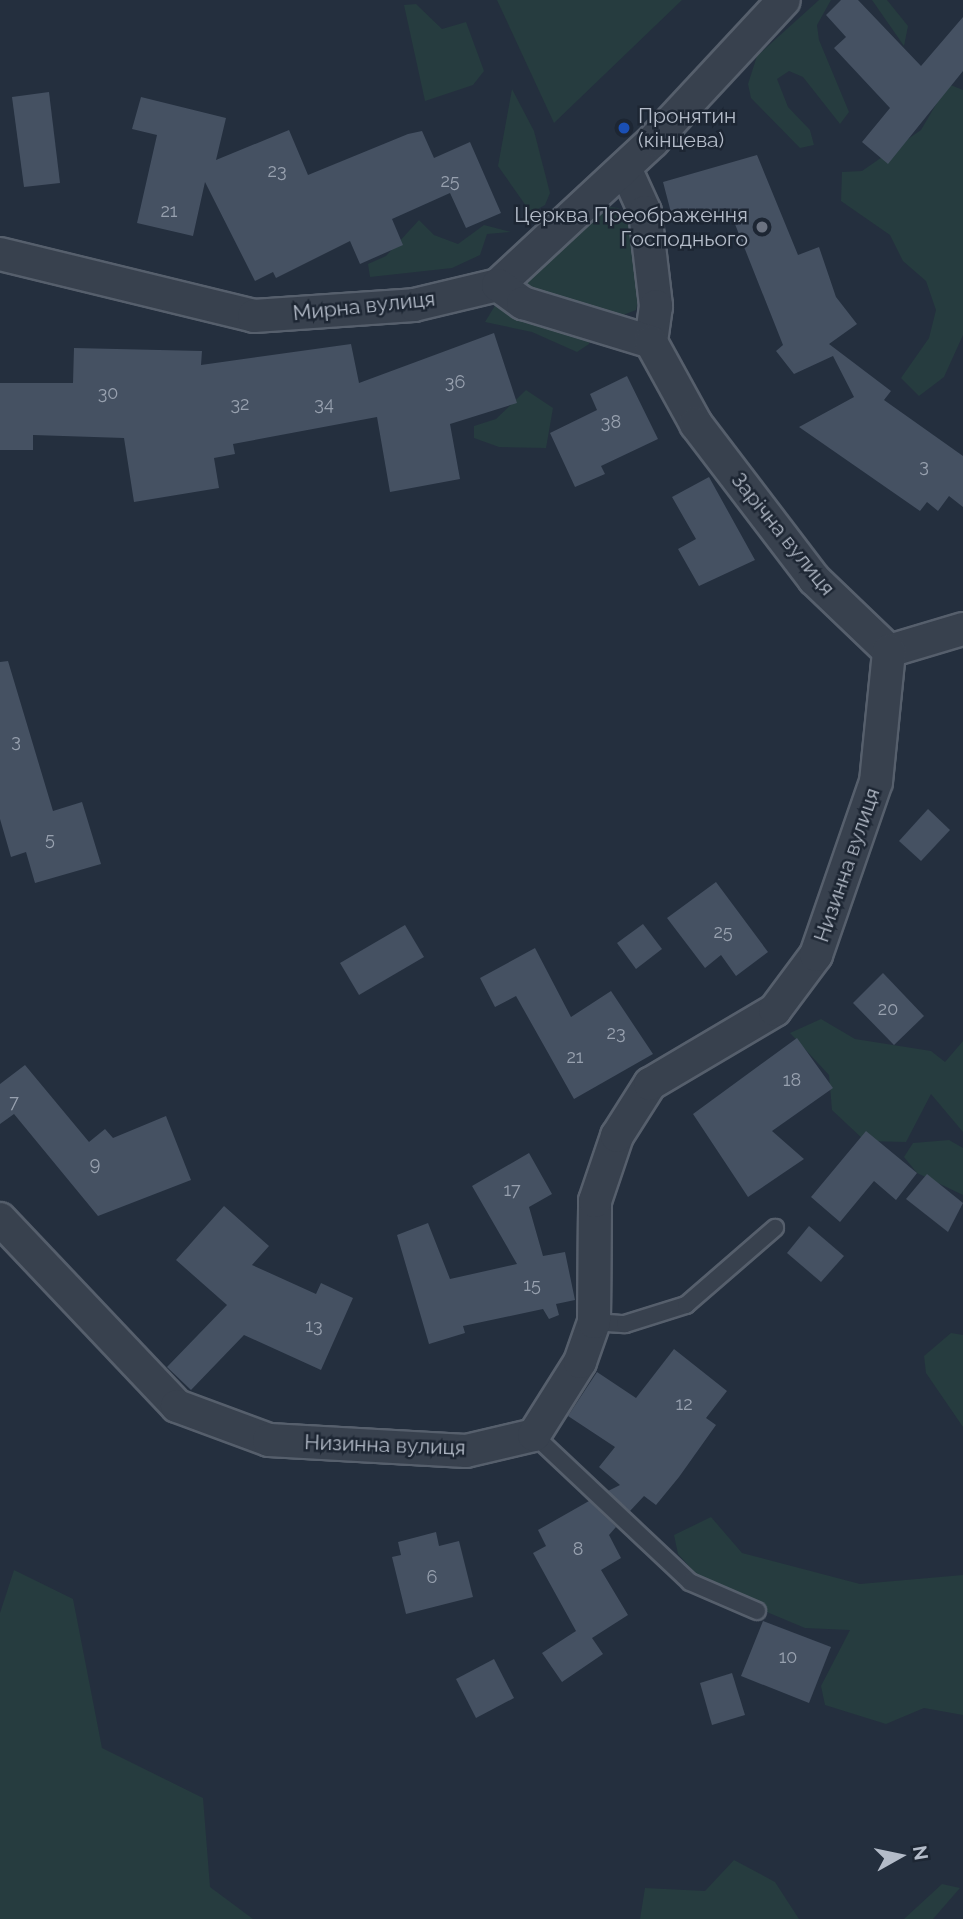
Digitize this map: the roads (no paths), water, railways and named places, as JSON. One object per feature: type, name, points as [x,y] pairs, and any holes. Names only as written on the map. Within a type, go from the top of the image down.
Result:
[{"type":"street","name":"Мирна вулиця","points":[[0,254],[254,316],[414,305],[498,285],[625,167],[784,0]]},
{"type":"street","points":[[498,285],[523,303],[651,342],[656,306],[645,212],[625,167]]},
{"type":"street","name":"Зарічна вулиця","points":[[651,342],[696,424],[814,579],[889,651]]},
{"type":"street","points":[[889,651],[963,629]]},
{"type":"street","name":"Низинна вулиця","points":[[0,1219],[177,1406],[269,1440],[466,1451],[534,1436],[580,1362],[594,1322],[595,1201],[617,1136],[650,1084],[775,1010],[816,955],[876,782],[889,651]]},
{"type":"lane","points":[[594,1322],[625,1324],[686,1305],[775,1228]]},
{"type":"lane","points":[[534,1436],[690,1582],[757,1611]]},
{"type":"place","name":"Пронятин (кінцева)","points":[[624,128]]},
{"type":"place","name":"Церква Преображення Господнього","points":[[762,227]]}]
